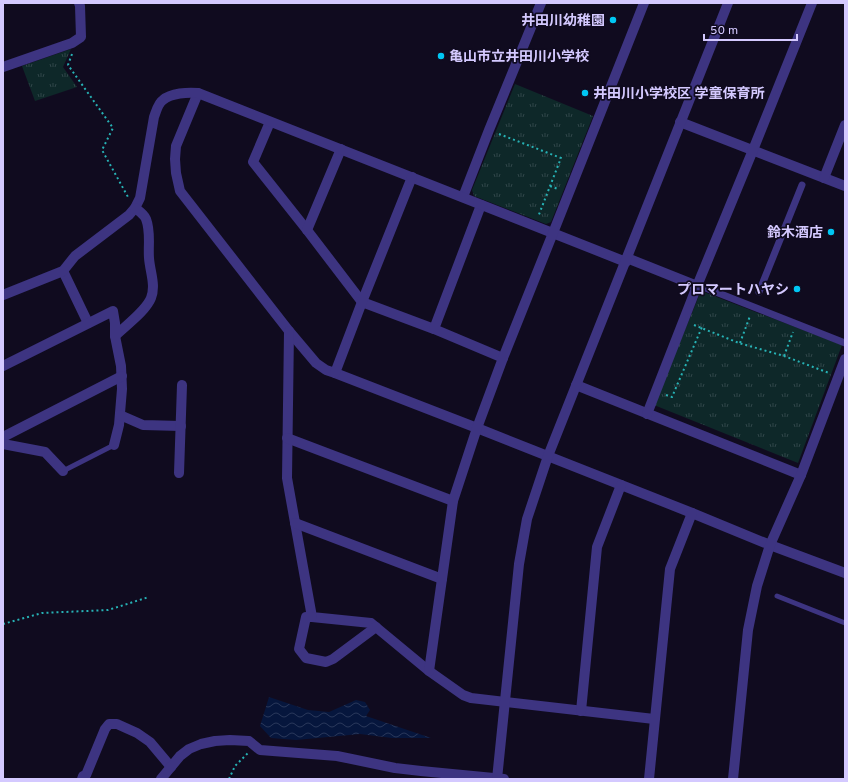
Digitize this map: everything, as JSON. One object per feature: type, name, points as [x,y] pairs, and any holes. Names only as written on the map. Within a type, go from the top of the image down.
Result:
[{"type":"street","points":[[3,67],[72,43],[80,37],[79,3]]},
{"type":"street","points":[[463,197],[541,3]]},
{"type":"street","points":[[429,671],[453,501],[477,428],[503,358],[644,3]]},
{"type":"street","points":[[161,779],[180,756],[189,749],[201,744],[230,740],[249,741],[260,750],[337,756],[396,768],[420,775],[499,779],[504,702],[519,564],[527,518],[548,456],[728,3]]},
{"type":"street","points":[[647,414],[696,286],[812,3]]},
{"type":"street","points":[[3,295],[63,272],[75,256],[135,208],[140,198],[154,117],[157,109],[162,100],[174,95],[192,92],[198,93],[553,233],[696,286],[703,287],[845,343]]},
{"type":"street","points":[[198,93],[176,146],[176,173],[180,191],[289,331],[316,363],[326,370],[477,428],[770,545],[845,573]]},
{"type":"street","points":[[270,122],[253,162],[362,302],[434,329],[503,358]]},
{"type":"street","points":[[680,122],[845,186]]},
{"type":"street","points":[[824,178],[845,125]]},
{"type":"street","points":[[307,230],[341,149]]},
{"type":"street","points":[[335,373],[412,177]]},
{"type":"street","points":[[759,292],[802,185]]},
{"type":"street","points":[[434,329],[481,205]]},
{"type":"street","points":[[115,336],[145,308],[151,298],[153,289],[149,259],[149,227],[145,216],[135,208]]},
{"type":"street","points":[[63,272],[88,323]]},
{"type":"street","points":[[3,366],[113,311],[115,336],[122,376],[119,425],[114,445]]},
{"type":"street","points":[[289,331],[287,478],[312,617]]},
{"type":"street","points":[[732,779],[748,630],[757,586],[770,545],[801,475],[845,359]]},
{"type":"street","points":[[3,437],[122,376]]},
{"type":"street","points":[[179,473],[182,385]]},
{"type":"street","points":[[576,385],[801,475]]},
{"type":"street","points":[[120,415],[143,425],[181,426]]},
{"type":"street","points":[[287,438],[453,501]]},
{"type":"street","points":[[3,444],[45,452],[63,470]]},
{"type":"street","points":[[581,711],[597,547],[621,485]]},
{"type":"street","points":[[649,779],[670,569],[692,513]]},
{"type":"street","points":[[295,523],[442,579]]},
{"type":"street","points":[[376,627],[333,659],[326,662],[306,658],[299,649],[306,616],[371,623],[376,627],[429,671],[463,695],[471,698],[654,719]]},
{"type":"street","points":[[82,779],[83,776],[86,775],[105,729],[109,724],[117,724],[150,742],[171,767]]},
{"type":"lane","points":[[63,470],[114,445]]},
{"type":"lane","points":[[777,596],[845,623]]},
{"type":"path","points":[[72,43],[74,50],[68,65],[113,128],[102,150],[135,208]]},
{"type":"path","points":[[489,130],[561,158],[537,220]]},
{"type":"path","points":[[550,186],[563,191]]},
{"type":"path","points":[[739,344],[753,307]]},
{"type":"path","points":[[684,320],[739,344],[784,356],[827,372]]},
{"type":"path","points":[[784,356],[796,323]]},
{"type":"path","points":[[656,392],[672,397],[702,328]]},
{"type":"path","points":[[3,624],[42,613],[108,610],[149,597]]},
{"type":"path","points":[[229,779],[235,766],[249,752],[260,750]]},
{"type":"green space","points":[[71,49],[63,67],[77,87],[35,101],[22,66]]},
{"type":"green space","points":[[515,84],[593,116],[551,222],[546,224],[474,196],[472,190]]},
{"type":"green space","points":[[701,291],[842,345],[798,463],[654,405]]},
{"type":"water","points":[[269,697],[308,710],[329,712],[356,700],[365,702],[370,710],[366,716],[431,738],[392,738],[360,734],[296,740],[271,738],[260,726]]},
{"type":"place","name":"井田川幼稚園","points":[[613,20]]},
{"type":"place","name":"亀山市立井田川小学校","points":[[441,56]]},
{"type":"place","name":"井田川小学校区 学童保育所","points":[[585,93]]},
{"type":"place","name":"鈴木酒店","points":[[831,232]]},
{"type":"place","name":"プロマートハヤシ","points":[[797,289]]}]
